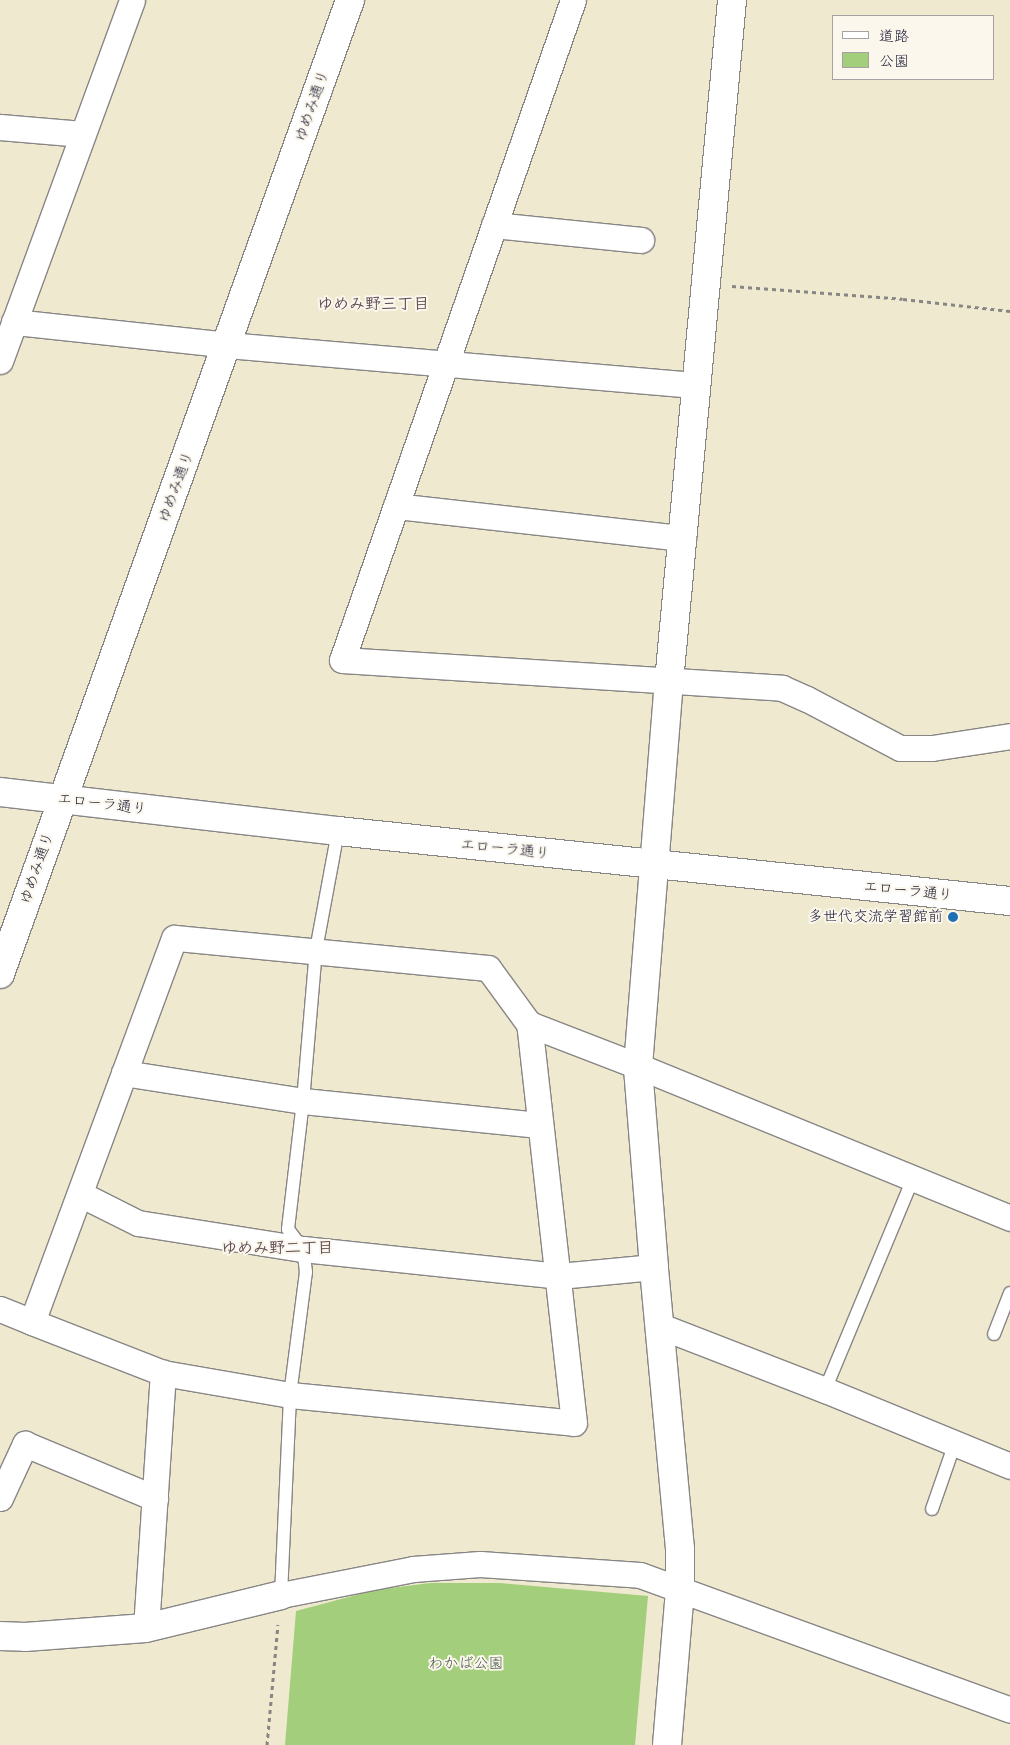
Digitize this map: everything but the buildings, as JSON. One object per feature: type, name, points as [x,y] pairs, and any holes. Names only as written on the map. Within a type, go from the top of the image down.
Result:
[{"type":"street","points":[[0,361],[12,310],[82,134],[132,0]]},
{"type":"street","name":"ゆめみ通り","points":[[0,974],[228,345],[350,0]]},
{"type":"street","points":[[573,0],[342,660],[782,688],[807,699],[900,748],[932,748],[1010,736]]},
{"type":"street","points":[[666,1745],[680,1589],[680,1549],[638,1066],[669,682],[732,0]]},
{"type":"street","points":[[0,127],[82,134]]},
{"type":"street","points":[[494,224],[641,240]]},
{"type":"street","points":[[12,310],[228,345],[696,385]]},
{"type":"street","points":[[396,506],[683,538]]},
{"type":"street","name":"エローラ通り","points":[[0,792],[653,865],[1010,900]]},
{"type":"street","points":[[0,1309],[32,1322],[163,1372],[290,1396],[574,1424],[559,1276],[529,1024],[488,968],[316,950],[174,938],[32,1322]]},
{"type":"street","points":[[529,1024],[638,1066],[1010,1218]]},
{"type":"street","points":[[124,1073],[303,1101],[540,1125]]},
{"type":"street","points":[[80,1194],[138,1222],[303,1249],[559,1276],[654,1267]]},
{"type":"street","points":[[660,1326],[825,1390],[1010,1466]]},
{"type":"street","points":[[146,1628],[163,1372]]},
{"type":"street","points":[[0,1498],[25,1444],[155,1498]]},
{"type":"street","points":[[0,1636],[25,1637],[146,1628],[281,1595],[413,1569],[480,1564],[640,1575],[1010,1710]]},
{"type":"lane","points":[[281,1595],[290,1396],[306,1272],[303,1249],[288,1229],[303,1101],[316,950],[338,831]]},
{"type":"lane","points":[[825,1390],[913,1179]]},
{"type":"lane","points":[[994,1334],[1010,1294]]},
{"type":"lane","points":[[932,1508],[954,1443]]},
{"type":"path","points":[[706,284],[903,299],[1010,311]]},
{"type":"path","points":[[267,1745],[281,1595]]},
{"type":"green space","name":"わかば公園","points":[[430,1583],[500,1583],[648,1596],[635,1745],[285,1745],[296,1611],[375,1590]]},
{"type":"place","name":"多世代交流学習館前","points":[[953,917]]},
{"type":"district","name":"ゆめみ野三丁目","points":[[373,304]]},
{"type":"district","name":"ゆめみ野二丁目","points":[[277,1248]]}]
